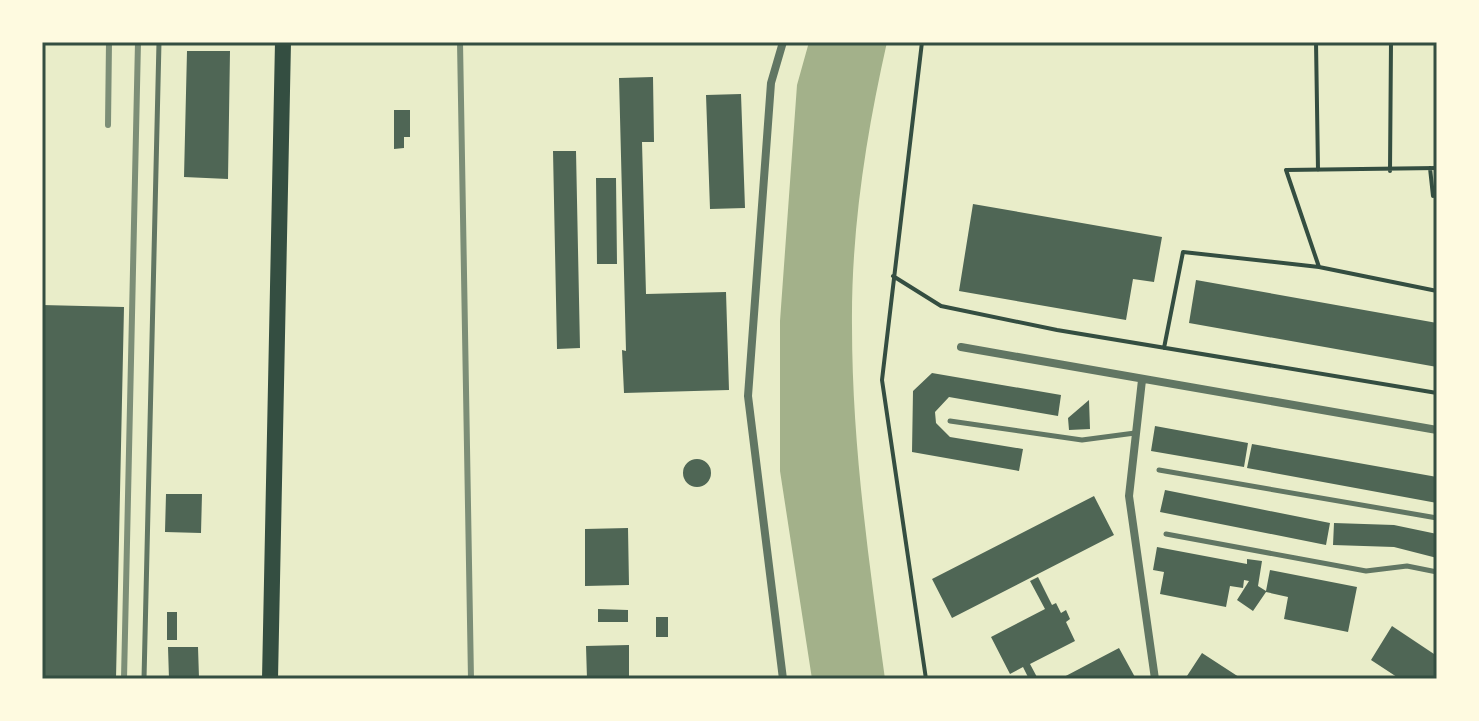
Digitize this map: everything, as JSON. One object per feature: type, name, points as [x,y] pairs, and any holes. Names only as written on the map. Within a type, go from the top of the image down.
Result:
[{"type":"main road","points":[[270,679],[283,42]]},
{"type":"street","points":[[783,42],[771,83],[748,396],[783,679]]},
{"type":"street","points":[[961,347],[1437,430]]},
{"type":"street","points":[[1142,380],[1129,496],[1155,679]]},
{"type":"lane","points":[[144,679],[159,42]]},
{"type":"lane","points":[[950,421],[1082,440],[1136,433]]},
{"type":"lane","points":[[1159,470],[1437,518]]},
{"type":"lane","points":[[1166,534],[1366,571],[1407,566],[1437,572]]},
{"type":"path","points":[[922,42],[882,380],[926,679]]},
{"type":"path","points":[[1316,42],[1318,170]]},
{"type":"path","points":[[1390,171],[1391,42]]},
{"type":"path","points":[[1430,168],[1433,196]]},
{"type":"path","points":[[1319,267],[1286,170],[1437,168]]},
{"type":"path","points":[[1164,348],[1183,252],[1319,267],[1437,291]]},
{"type":"path","points":[[893,276],[941,306],[1164,348],[1437,393]]},
{"type":"shaded area","points":[[809,42],[887,42],[861,183],[852,290],[858,459],[885,679],[812,679],[780,471],[780,321],[797,85]]},
{"type":"building","points":[[187,51],[230,51],[228,179],[184,177]]},
{"type":"building","points":[[653,77],[654,142],[642,142],[646,294],[726,292],[729,390],[624,393],[622,350],[626,351],[619,78]]},
{"type":"building","points":[[741,94],[745,208],[710,209],[706,95]]},
{"type":"building","points":[[394,110],[410,110],[410,137],[404,137],[404,148],[394,149]]},
{"type":"building","points":[[553,151],[576,151],[580,348],[557,349]]},
{"type":"building","points":[[596,178],[616,178],[617,264],[597,264]]},
{"type":"building","points":[[973,204],[1162,237],[1154,282],[1133,279],[1126,320],[959,291]]},
{"type":"building","points":[[1196,280],[1437,323],[1437,367],[1189,323]]},
{"type":"building","points":[[42,305],[124,307],[116,679],[42,679]]},
{"type":"building","points":[[932,373],[1061,395],[1058,416],[949,397],[935,412],[936,423],[950,437],[1023,449],[1019,471],[912,452],[913,391]]},
{"type":"building","points":[[1089,400],[1090,429],[1069,430],[1068,418]]},
{"type":"building","points":[[1155,426],[1248,443],[1244,467],[1151,451]]},
{"type":"building","points":[[1252,444],[1437,477],[1437,503],[1247,468]]},
{"type":"building","points":[[697,459],[707,463],[711,473],[707,483],[697,487],[687,483],[683,473],[687,463]]},
{"type":"building","points":[[1165,490],[1330,523],[1326,545],[1160,512]]},
{"type":"building","points":[[166,494],[202,494],[201,533],[165,532]]},
{"type":"building","points":[[1094,496],[1114,535],[952,618],[932,579]]},
{"type":"building","points":[[1334,523],[1394,525],[1437,534],[1437,558],[1394,547],[1333,545]]},
{"type":"building","points":[[628,528],[629,585],[585,586],[585,529]]},
{"type":"building","points":[[1157,547],[1247,564],[1247,559],[1262,561],[1258,586],[1266,591],[1270,570],[1357,587],[1348,632],[1284,619],[1288,597],[1266,592],[1253,611],[1237,600],[1249,581],[1244,580],[1243,588],[1230,586],[1226,607],[1160,594],[1164,572],[1153,570]]},
{"type":"building","points":[[1038,577],[1052,605],[1056,603],[1061,613],[1066,610],[1070,619],[1066,622],[1075,641],[1030,664],[1038,679],[1029,679],[1023,667],[1010,674],[991,637],[1045,609],[1030,581]]},
{"type":"building","points":[[598,609],[628,610],[628,622],[598,622]]},
{"type":"building","points":[[167,612],[177,612],[177,640],[167,640]]},
{"type":"building","points":[[656,617],[668,617],[668,637],[656,637]]},
{"type":"building","points":[[1392,626],[1437,656],[1437,679],[1400,679],[1371,660]]},
{"type":"building","points":[[629,645],[629,679],[587,679],[586,646]]},
{"type":"building","points":[[168,647],[198,647],[199,678],[169,679]]},
{"type":"building","points":[[1119,648],[1136,679],[1060,679]]},
{"type":"building","points":[[1202,653],[1242,679],[1185,679]]},
{"type":"railway","points":[[108,125],[109,42]]},
{"type":"railway","points":[[124,679],[138,42]]},
{"type":"railway","points":[[460,42],[471,679]]}]
